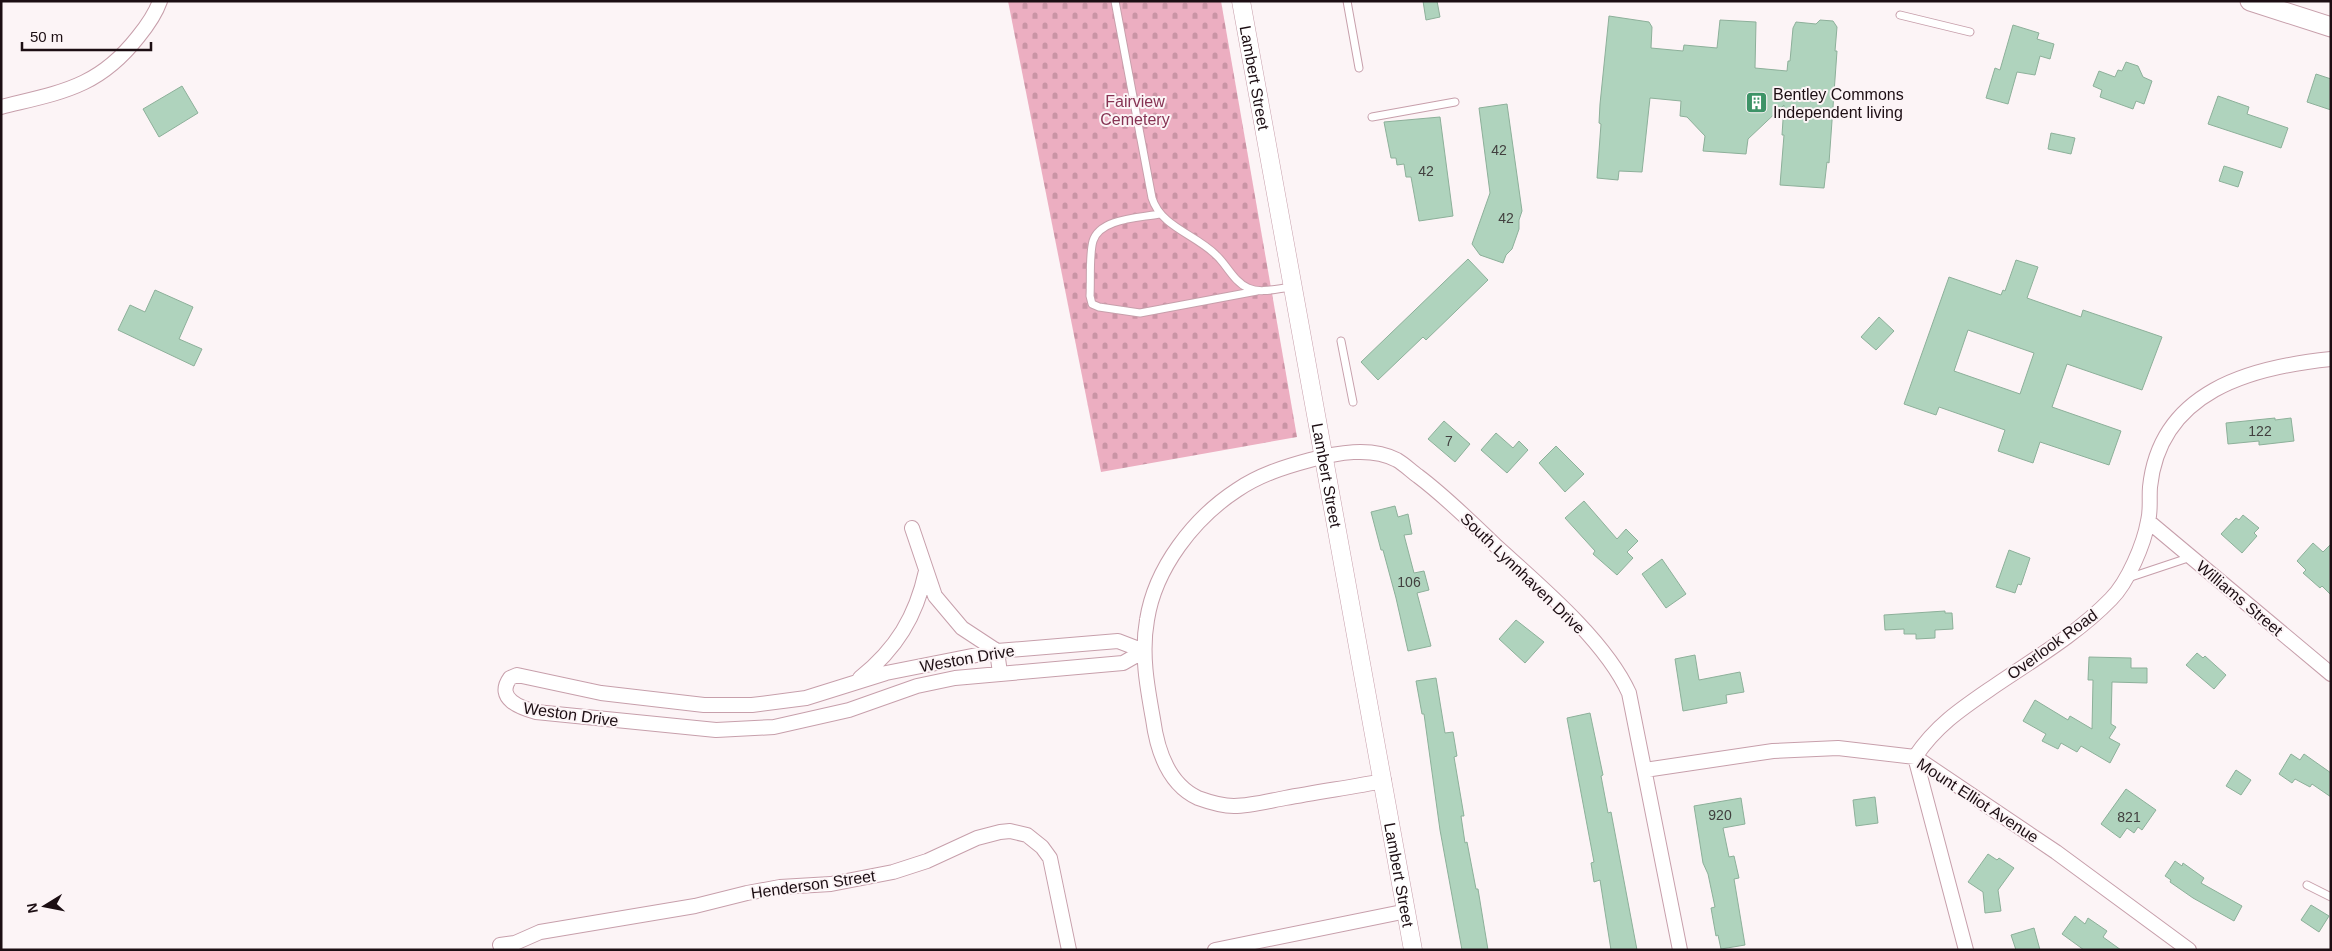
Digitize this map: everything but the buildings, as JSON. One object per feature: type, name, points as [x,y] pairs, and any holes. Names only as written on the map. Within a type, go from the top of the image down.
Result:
[{"type":"main road","points":[[2250,1],[2272,4],[2331,27]]},
{"type":"street","points":[[1,107],[81,85],[112,66],[148,25],[160,1]]},
{"type":"street","name":"Lambert Street","points":[[1241,1],[1384,781],[1413,950]]},
{"type":"street","name":"Overlook Road","points":[[1915,757],[1927,738],[1951,715],[2068,636],[2112,598],[2128,578],[2148,521],[2150,485],[2159,452],[2170,430],[2185,411],[2214,388],[2236,378],[2292,363],[2331,359]]},
{"type":"street","name":"South Lynnhaven Drive","points":[[1384,781],[1234,806],[1218,804],[1196,797],[1186,791],[1170,771],[1158,746],[1146,678],[1144,651],[1147,620],[1159,582],[1167,565],[1198,523],[1237,490],[1258,477],[1284,466],[1324,456],[1357,452],[1380,455],[1397,460],[1430,485],[1566,611],[1610,661],[1628,690],[1680,950]]},
{"type":"street","name":"Williams Street","points":[[2148,521],[2331,674]]},
{"type":"street","points":[[912,528],[935,596],[947,612],[974,637],[996,651],[1000,674]]},
{"type":"street","points":[[852,684],[874,666],[904,629],[920,598],[926,571]]},
{"type":"street","name":"Weston Drive","points":[[1118,641],[1144,651],[1123,663],[955,678],[917,686],[849,710],[800,723],[743,730],[685,728],[536,712],[517,707],[506,694],[510,678],[517,675],[525,675],[601,693],[727,706],[774,704],[806,698],[886,673],[996,651],[1118,641]]},
{"type":"street","name":"Mount Elliot Avenue","points":[[1645,770],[1773,751],[1838,748],[1915,757],[2056,852],[2189,950]]},
{"type":"street","points":[[1915,757],[1966,950]]},
{"type":"street","name":"Henderson Street","points":[[500,945],[515,943],[540,932],[686,908],[747,892],[780,887],[831,884],[893,872],[926,861],[977,838],[1010,832],[1032,838],[1050,858],[1068,950]]},
{"type":"street","points":[[1215,950],[1248,946],[1407,911]]},
{"type":"lane","points":[[1115,1],[1152,198],[1160,214],[1169,223],[1204,244],[1222,261],[1242,285],[1249,289],[1294,287]]},
{"type":"lane","points":[[1347,1],[1359,68]]},
{"type":"lane","points":[[1900,15],[1970,32]]},
{"type":"lane","points":[[1372,117],[1455,102]]},
{"type":"lane","points":[[1160,214],[1111,223],[1101,230],[1093,240],[1090,296],[1092,304],[1099,308],[1140,312],[1247,295],[1260,290]]},
{"type":"lane","points":[[1341,341],[1353,402]]},
{"type":"lane","points":[[2128,578],[2191,557]]},
{"type":"lane","points":[[2307,885],[2331,897]]},
{"type":"green space","name":"Fairview Cemetery","points":[[1008,1],[1221,1],[1297,437],[1101,472]]},
{"type":"place","name":"Bentley Commons Independent living","points":[[1757,103]]}]
